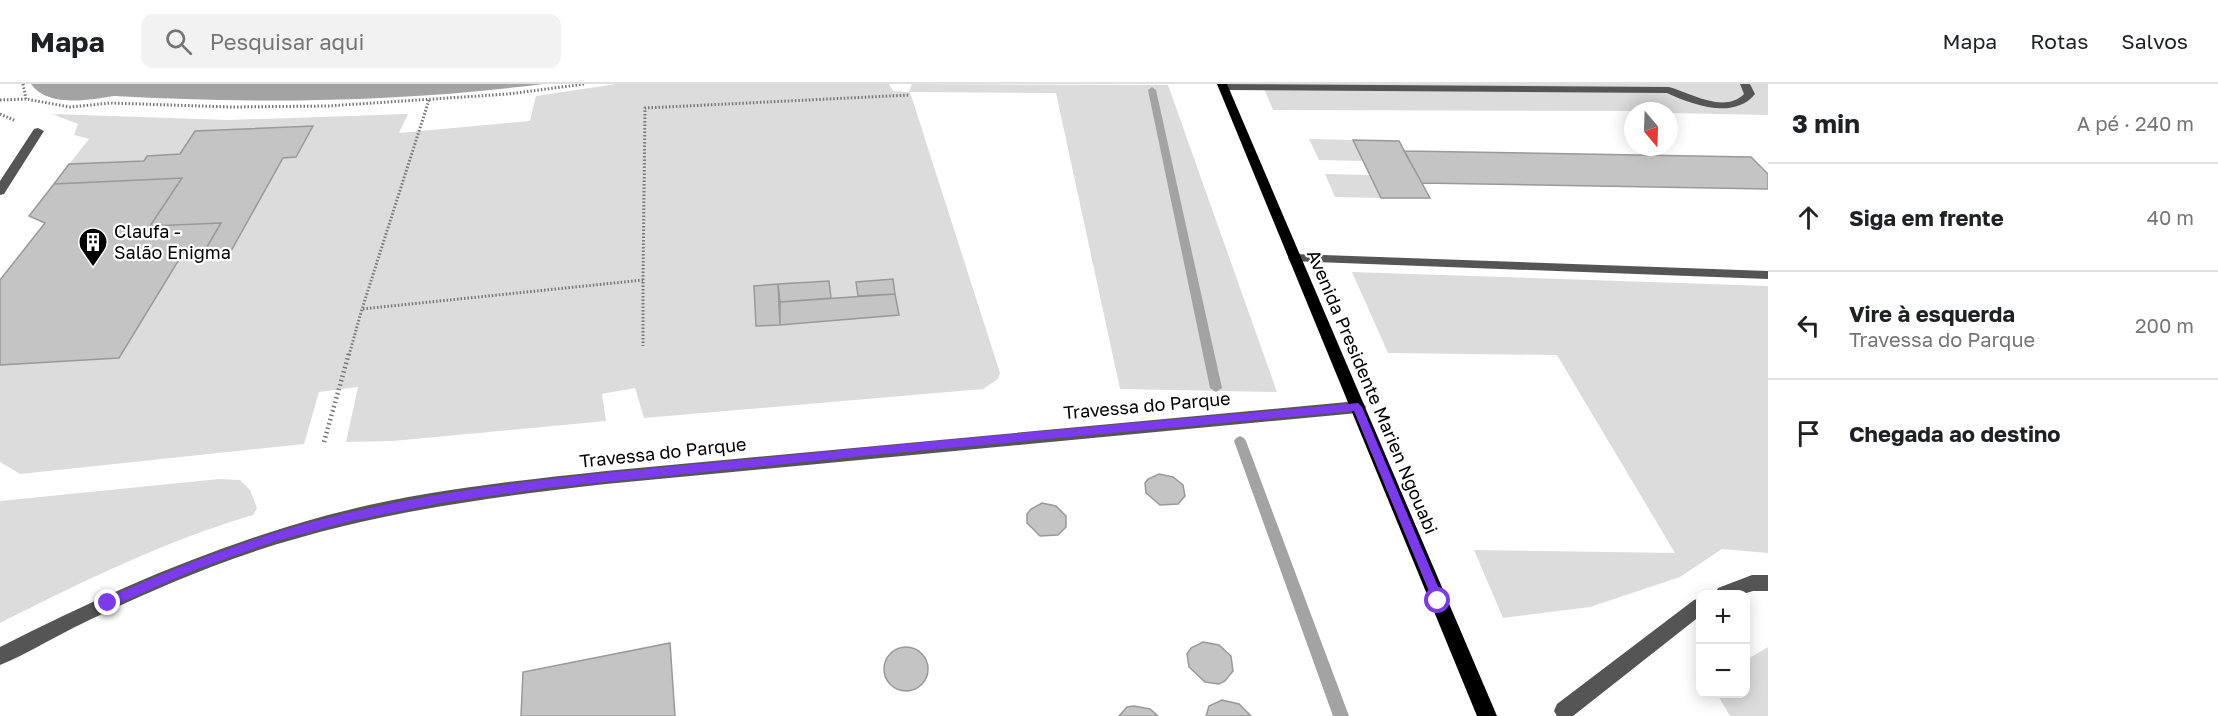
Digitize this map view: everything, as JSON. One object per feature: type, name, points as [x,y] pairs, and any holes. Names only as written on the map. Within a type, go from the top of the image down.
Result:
[{"type":"main road","name":"Avenida Presidente Marien Ngouabi","points":[[1223,86],[1487,716]]},
{"type":"street","points":[[1223,86],[1669,90],[1694,100],[1726,105],[1738,104],[1747,100],[1750,94],[1745,84]]},
{"type":"street","points":[[0,191],[38,131]]},
{"type":"street","points":[[1295,258],[1768,275]]},
{"type":"street","name":"Travessa do Parque","points":[[0,656],[108,603],[194,566],[287,534],[351,516],[440,499],[546,484],[872,451],[1358,407]]},
{"type":"street","points":[[1734,590],[1752,583],[1768,583]]},
{"type":"street","points":[[1564,711],[1696,610]]},
{"type":"path","points":[[23,84],[26,99]]},
{"type":"path","points":[[0,100],[26,99],[70,107],[111,103],[283,107],[429,100],[585,84]]},
{"type":"path","points":[[644,346],[642,280],[645,108],[910,95]]},
{"type":"path","points":[[324,442],[362,309],[429,100]]},
{"type":"path","points":[[362,309],[642,280]]},
{"type":"shaded area","points":[[31,84],[543,84],[436,95],[329,100],[221,100],[114,96],[70,100],[48,97],[38,92]]},
{"type":"shaded area","points":[[616,84],[889,84],[893,91],[909,92],[912,84],[1168,85],[1277,392],[1120,389],[1056,93],[910,92],[1000,373],[998,379],[983,389],[644,418],[635,388],[602,394],[606,421],[393,441],[346,442],[358,387],[319,392],[304,444],[20,474],[0,462],[0,365],[183,253],[231,250],[283,158],[296,157],[313,126],[196,131],[180,154],[147,156],[144,161],[69,164],[89,139],[74,135],[78,124],[52,114],[229,120],[408,114],[399,133],[530,121],[536,96]]},
{"type":"shaded area","points":[[1262,84],[1768,84],[1768,115],[1678,113],[1678,102],[1624,102],[1624,111],[1273,110]]},
{"type":"shaded area","points":[[1309,139],[1353,140],[1363,161],[1319,160]]},
{"type":"shaded area","points":[[1325,174],[1370,175],[1381,198],[1335,197]]},
{"type":"shaded area","points":[[1352,272],[1768,286],[1768,553],[1722,549],[1680,577],[1590,607],[1503,618],[1474,550],[1675,553],[1557,355],[1388,353]]},
{"type":"shaded area","points":[[219,479],[240,480],[250,490],[257,508],[253,515],[156,550],[0,623],[0,501]]},
{"type":"shaded area","points":[[1768,647],[1768,716],[1730,716],[1719,698],[1750,698],[1750,658]]},
{"type":"building","name":"Claufa - Salão Enigma","points":[[313,126],[296,157],[283,158],[231,251],[204,252],[221,223],[150,226],[182,178],[54,184],[69,164],[144,161],[147,156],[180,154],[195,131]]},
{"type":"building","points":[[1353,140],[1399,141],[1430,198],[1381,198]]},
{"type":"building","points":[[1404,151],[1751,157],[1768,174],[1768,189],[1422,183]]},
{"type":"building","name":"Claufa - Salão Enigma","points":[[182,178],[150,226],[221,223],[204,252],[183,253],[119,358],[0,365],[0,280],[45,223],[29,216],[54,184]]},
{"type":"building","points":[[893,279],[895,294],[858,296],[856,282]]},
{"type":"building","points":[[829,281],[831,298],[780,302],[778,284]]},
{"type":"building","points":[[778,284],[780,325],[756,326],[754,286]]},
{"type":"building","points":[[895,294],[899,315],[780,325],[780,302]]},
{"type":"building","points":[[1159,474],[1173,477],[1183,485],[1185,496],[1178,504],[1160,505],[1146,493],[1145,483]]},
{"type":"building","points":[[1042,503],[1056,506],[1066,516],[1066,527],[1058,535],[1040,536],[1027,523],[1027,514]]},
{"type":"building","points":[[1203,642],[1219,645],[1231,656],[1233,671],[1225,681],[1219,684],[1205,682],[1189,667],[1187,654],[1191,648]]},
{"type":"building","points":[[670,643],[675,716],[521,716],[523,672]]},
{"type":"building","points":[[906,647],[921,654],[928,669],[921,684],[906,691],[891,684],[884,669],[891,654]]},
{"type":"building","points":[[1222,700],[1239,704],[1251,716],[1206,716],[1209,706]]},
{"type":"building","points":[[1127,707],[1150,709],[1158,716],[1119,716]]},
{"type":"waterway","points":[[1152,90],[1216,388]]},
{"type":"waterway","points":[[1240,441],[1341,716]]},
{"type":"place","name":"Claufa - Salão Enigma","points":[[93,268]]},
{"type":"route","points":[[108,603],[194,566],[276,537],[351,516],[440,499],[546,484],[872,451],[1358,407],[1438,601]]}]
